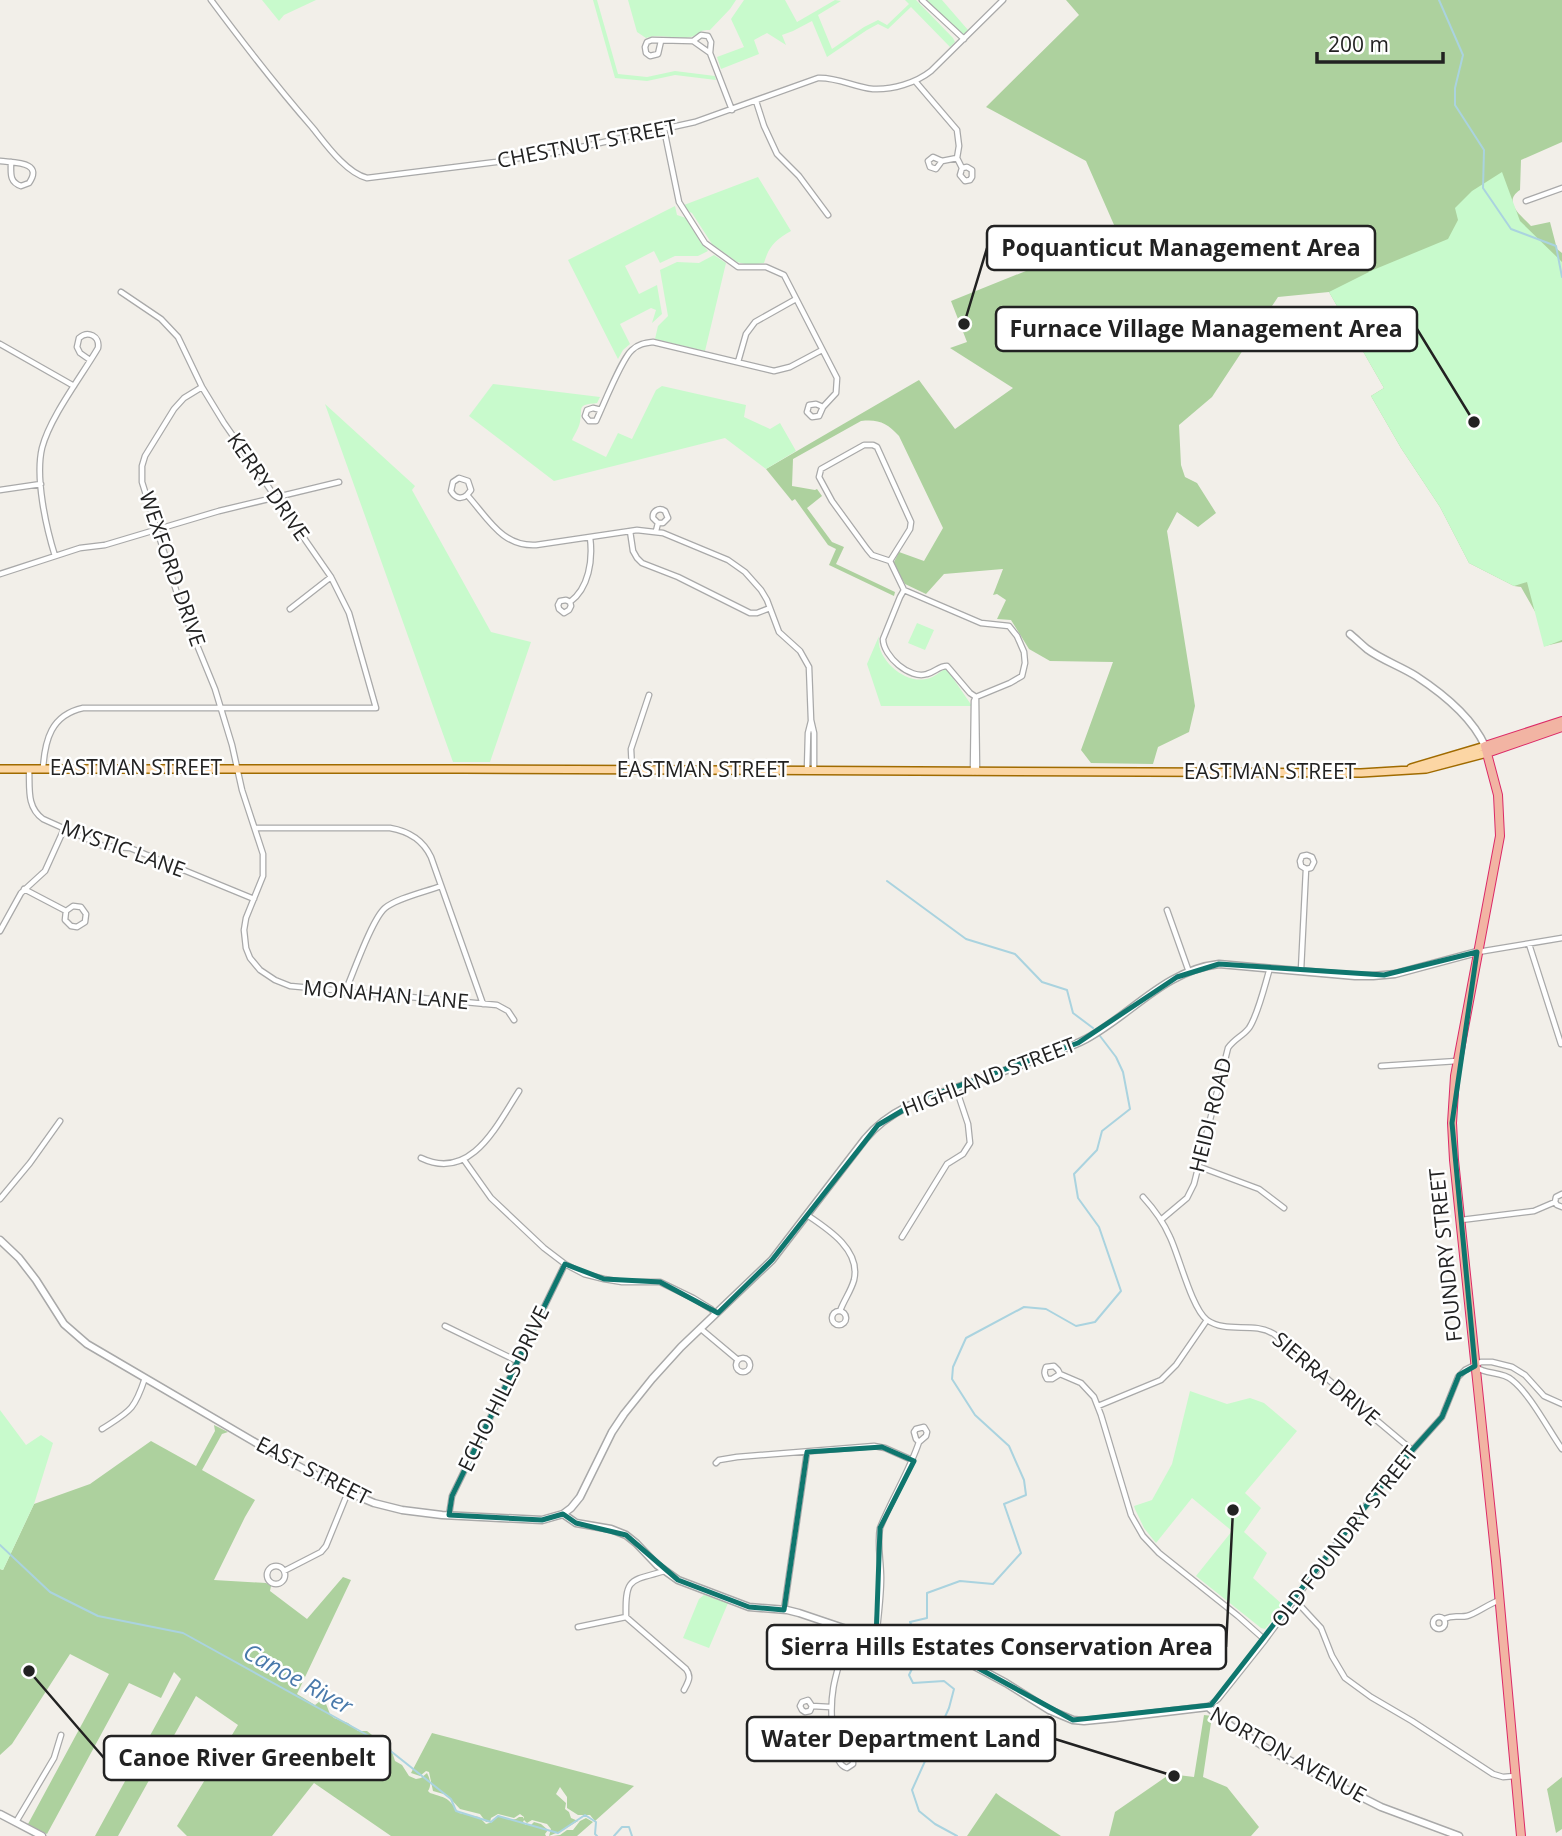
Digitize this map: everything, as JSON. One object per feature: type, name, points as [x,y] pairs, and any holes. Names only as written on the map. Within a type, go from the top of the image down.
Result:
[{"type":"highway","points":[[1486,750],[1562,721]]},
{"type":"highway","points":[[1486,750],[1562,727]]},
{"type":"highway","name":"FOUNDRY STREET","points":[[1486,750],[1497,795],[1500,836],[1457,1061],[1452,1134],[1500,1600],[1521,1836]]},
{"type":"main road","name":"EASTMAN STREET","points":[[0,769],[1361,773],[1426,769],[1486,750]]},
{"type":"street","name":"CHESTNUT STREET","points":[[211,0],[328,147],[361,177],[496,162],[562,151],[706,120],[818,78],[876,89],[915,81],[931,71],[1003,0]]},
{"type":"street","points":[[922,0],[964,39]]},
{"type":"street","points":[[693,41],[701,35],[708,36],[711,42],[710,53],[732,110]]},
{"type":"street","points":[[661,41],[693,41],[710,53]]},
{"type":"street","points":[[915,81],[957,130],[957,158],[962,168]]},
{"type":"street","points":[[756,101],[764,126],[778,153],[828,215]]},
{"type":"street","points":[[664,129],[679,202],[705,243],[738,267],[766,267],[784,275],[837,378],[836,393],[823,407]]},
{"type":"street","points":[[942,161],[957,158]]},
{"type":"street","points":[[0,161],[11,162],[24,164],[30,167],[33,175],[29,183],[21,186],[14,183],[11,162]]},
{"type":"street","points":[[1525,201],[1562,188]]},
{"type":"street","name":"KERRY DRIVE","points":[[121,292],[153,313],[182,343],[202,387],[224,423],[331,578],[349,614],[376,708],[221,708]]},
{"type":"street","points":[[738,362],[746,334],[755,322],[796,299]]},
{"type":"street","points":[[55,556],[46,527],[40,456],[48,431],[98,348],[95,336],[86,334],[79,338],[77,347],[80,353],[90,360]]},
{"type":"street","points":[[601,410],[629,352],[639,344],[653,342],[774,371],[790,367],[822,350]]},
{"type":"street","points":[[0,344],[74,386]]},
{"type":"street","name":"WEXFORD DRIVE","points":[[202,387],[177,405],[150,447],[143,462],[142,482],[181,606],[221,708],[237,768]]},
{"type":"street","points":[[890,561],[911,522],[877,447],[864,445],[821,469],[819,477],[832,501],[867,549],[872,555],[890,561],[904,590],[981,623],[1006,625],[1012,629],[1024,652],[1022,676],[976,697],[974,701],[975,772]]},
{"type":"street","points":[[459,478],[468,481],[471,490],[467,495],[461,498],[455,496],[451,491],[453,482],[459,478]]},
{"type":"street","points":[[0,574],[85,547],[110,544],[212,513],[339,482]]},
{"type":"street","points":[[0,490],[41,484]]},
{"type":"street","points":[[467,495],[501,534],[515,543],[536,545],[642,529],[682,540],[735,564],[757,584],[779,632],[800,651],[809,667],[811,720],[808,733],[811,770]]},
{"type":"street","points":[[656,531],[658,523]]},
{"type":"street","points":[[631,531],[633,551],[642,563],[750,613],[770,608]]},
{"type":"street","points":[[570,602],[580,592],[589,569],[592,558],[590,537]]},
{"type":"street","points":[[290,609],[331,578]]},
{"type":"street","points":[[904,590],[883,639],[886,651],[894,662],[918,674],[926,675],[947,666],[976,697]]},
{"type":"street","points":[[1350,634],[1368,649],[1416,676],[1450,703],[1471,721],[1486,750]]},
{"type":"street","points":[[632,770],[631,749],[649,695]]},
{"type":"street","points":[[43,768],[45,747],[52,730],[62,718],[78,710],[221,708]]},
{"type":"street","name":"MYSTIC LANE","points":[[29,768],[30,796],[33,809],[40,817],[103,846],[134,849],[254,899]]},
{"type":"street","name":"MONAHAN LANE","points":[[237,768],[264,861],[263,876],[246,918],[244,937],[250,958],[260,970],[283,985],[501,1006],[514,1020]]},
{"type":"street","points":[[255,828],[382,828],[402,830],[413,836],[428,852],[483,1004]]},
{"type":"street","points":[[0,931],[24,889],[48,867],[64,829]]},
{"type":"street","points":[[1301,970],[1306,869]]},
{"type":"street","points":[[345,992],[384,909],[441,886]]},
{"type":"street","points":[[24,889],[66,911]]},
{"type":"street","points":[[73,906],[81,907],[86,920],[79,927],[71,926],[65,920],[66,911],[73,906]]},
{"type":"street","points":[[1167,911],[1189,972]]},
{"type":"street","name":"HIGHLAND STREET","points":[[563,1514],[580,1497],[624,1414],[668,1361],[772,1260],[871,1131],[897,1112],[911,1104],[1078,1043],[1168,982],[1200,967],[1219,964],[1354,976],[1389,975],[1477,953],[1562,938]]},
{"type":"street","points":[[1529,944],[1561,1044]]},
{"type":"street","name":"HEIDI ROAD","points":[[1162,1219],[1186,1198],[1192,1189],[1200,1167],[1228,1048],[1233,1040],[1246,1032],[1252,1024],[1270,968]]},
{"type":"street","points":[[1381,1066],[1457,1061]]},
{"type":"street","points":[[902,1237],[941,1173],[951,1161],[963,1154],[970,1143],[968,1124],[956,1088]]},
{"type":"street","points":[[421,1158],[444,1164],[464,1160],[483,1144],[519,1091]]},
{"type":"street","points":[[0,1199],[60,1121]]},
{"type":"street","points":[[464,1160],[491,1198],[565,1264],[595,1278],[622,1282],[655,1281],[672,1287],[716,1314]]},
{"type":"street","points":[[1200,1167],[1259,1189],[1284,1208]]},
{"type":"street","points":[[1461,1220],[1534,1211],[1555,1202],[1556,1197],[1562,1194]]},
{"type":"street","points":[[1098,1406],[1161,1380],[1176,1365],[1207,1320],[1197,1307],[1162,1219],[1143,1197]]},
{"type":"street","points":[[1555,1202],[1562,1207]]},
{"type":"street","points":[[807,1215],[828,1229],[851,1256],[855,1278],[840,1311]]},
{"type":"street","name":"EAST STREET","points":[[0,1240],[32,1273],[58,1317],[87,1345],[275,1454],[348,1492],[374,1503],[402,1510],[449,1515],[546,1520],[563,1514],[576,1523],[611,1529],[626,1535],[678,1580],[756,1608]]},
{"type":"street","name":"ECHO HILLS DRIVE","points":[[449,1515],[452,1496],[565,1264]]},
{"type":"street","name":"SIERRA DRIVE","points":[[1207,1320],[1221,1326],[1257,1327],[1274,1334],[1412,1450]]},
{"type":"street","points":[[445,1326],[517,1361]]},
{"type":"street","points":[[701,1329],[738,1360]]},
{"type":"street","points":[[1562,1404],[1544,1396],[1525,1375],[1512,1367],[1492,1362],[1481,1362],[1475,1366],[1482,1372],[1508,1377],[1521,1389],[1560,1441],[1562,1449]]},
{"type":"street","points":[[1491,1373],[1492,1362]]},
{"type":"street","name":"OLD FOUNDRY STREET","points":[[1208,1707],[1218,1699],[1265,1640],[1361,1511],[1444,1414],[1459,1375],[1475,1366]]},
{"type":"street","points":[[1060,1374],[1081,1383],[1098,1406],[1127,1505],[1139,1531],[1159,1553],[1265,1640]]},
{"type":"street","points":[[102,1429],[132,1408],[145,1378]]},
{"type":"street","points":[[876,1640],[881,1597],[878,1536],[919,1442]]},
{"type":"street","points":[[716,1463],[737,1457],[873,1446],[885,1448],[912,1460]]},
{"type":"street","points":[[784,1610],[807,1452]]},
{"type":"street","points":[[284,1571],[321,1552],[326,1546],[348,1492]]},
{"type":"street","points":[[273,1566],[279,1566],[284,1571],[285,1576],[280,1584],[272,1584],[267,1580],[268,1571],[273,1566]]},
{"type":"street","points":[[666,1571],[639,1578],[630,1584],[626,1595],[626,1617],[690,1674],[684,1690]]},
{"type":"street","points":[[1295,1600],[1321,1628],[1332,1656],[1345,1678],[1493,1774],[1515,1776]]},
{"type":"street","points":[[1444,1619],[1454,1615],[1467,1616],[1500,1600]]},
{"type":"street","name":"NORTON AVENUE","points":[[756,1608],[799,1613],[876,1640],[967,1662],[1049,1710],[1073,1720],[1208,1707],[1231,1726],[1270,1751],[1381,1807],[1459,1836]]},
{"type":"street","points":[[578,1627],[626,1617]]},
{"type":"street","points":[[838,1758],[830,1707],[834,1679],[850,1631]]},
{"type":"street","points":[[812,1706],[830,1707]]},
{"type":"street","points":[[16,1822],[54,1758],[61,1735]]},
{"type":"street","points":[[0,1814],[42,1836]]},
{"type":"highlighted area","points":[[1477,952],[1452,1123],[1475,1366],[1459,1375],[1442,1417],[1390,1475],[1211,1705],[1073,1720],[967,1662],[876,1640],[880,1528],[914,1461],[882,1447],[807,1452],[784,1610],[749,1607],[678,1580],[626,1535],[576,1523],[563,1514],[542,1520],[449,1515],[452,1496],[565,1264],[604,1279],[660,1282],[718,1313],[772,1260],[878,1125],[922,1099],[1078,1043],[1177,977],[1219,964],[1384,975]]},
{"type":"green space","points":[[262,0],[316,0],[284,15],[279,21]]},
{"type":"green space","points":[[593,0],[597,0],[618,74],[647,77],[675,71],[715,76],[716,80],[675,75],[647,81],[615,78]]},
{"type":"green space","points":[[628,0],[736,0],[710,30],[684,38],[646,38],[637,32]]},
{"type":"green space","points":[[744,0],[785,0],[797,22],[835,0],[841,1],[818,15],[832,49],[878,20],[887,25],[909,4],[905,0],[916,0],[955,42],[950,47],[911,7],[888,29],[878,24],[827,57],[812,21],[782,35],[786,45],[767,33],[754,40],[759,54],[721,69],[717,57],[744,47],[731,19]]},
{"type":"green space","points":[[927,0],[942,0],[968,30],[964,34],[959,33]]},
{"type":"green space","points":[[1066,0],[1562,0],[1562,142],[1521,160],[1520,190],[1513,199],[1513,204],[1531,226],[1550,222],[1557,249],[1562,253],[1562,642],[1545,646],[1537,615],[1521,587],[1469,563],[1440,507],[1371,396],[1384,388],[1329,292],[1278,297],[1212,397],[1179,425],[1181,465],[1185,477],[1197,483],[1216,513],[1198,527],[1177,512],[1167,531],[1195,706],[1189,732],[1158,747],[1153,764],[1091,763],[1081,750],[1113,662],[1050,661],[1029,649],[1011,620],[997,619],[1006,600],[997,594],[993,595],[1003,569],[944,574],[926,594],[905,584],[893,564],[899,552],[924,561],[943,528],[899,436],[882,423],[861,421],[793,459],[792,486],[817,489],[822,496],[807,508],[832,542],[844,547],[836,564],[895,592],[894,596],[829,565],[836,549],[828,545],[795,499],[792,501],[766,469],[919,380],[955,429],[1013,388],[950,348],[967,342],[951,301],[1118,234],[1086,161],[986,107],[1079,15]]},
{"type":"green space","points":[[1502,172],[1520,221],[1562,262],[1562,640],[1544,647],[1527,582],[1514,586],[1469,563],[1440,507],[1371,396],[1384,388],[1329,292],[1373,270],[1448,239],[1458,220],[1455,208],[1472,191]]},
{"type":"green space","points":[[758,177],[791,231],[773,244],[764,263],[749,265],[737,262],[712,244],[692,213],[685,210],[684,205]]},
{"type":"green space","points":[[675,206],[677,215],[686,218],[708,251],[698,256],[675,256],[660,263],[654,251],[625,266],[639,294],[657,285],[662,314],[652,323],[656,310],[651,308],[620,324],[630,344],[618,359],[568,260]]},
{"type":"green space","points":[[714,255],[726,263],[705,351],[655,339],[658,326],[668,316],[660,270],[677,262],[699,263]]},
{"type":"green space","points":[[493,384],[600,397],[597,403],[583,406],[572,440],[606,457],[618,433],[632,439],[656,390],[662,386],[746,405],[744,417],[770,429],[780,423],[796,451],[766,469],[725,438],[554,481],[469,416]]},
{"type":"green space","points":[[325,404],[415,486],[412,490],[491,632],[531,642],[490,762],[453,762]]},
{"type":"green space","points":[[917,623],[934,630],[925,650],[908,643]]},
{"type":"green space","points":[[879,636],[882,653],[893,668],[909,677],[926,679],[946,668],[972,706],[881,706],[867,664]]},
{"type":"green space","points":[[1190,1391],[1227,1404],[1250,1398],[1264,1403],[1297,1431],[1245,1493],[1261,1508],[1244,1532],[1267,1553],[1253,1578],[1284,1606],[1265,1629],[1196,1576],[1232,1531],[1192,1498],[1156,1543],[1144,1528],[1134,1506],[1152,1500],[1172,1464]]},
{"type":"green space","points":[[0,1410],[26,1445],[41,1435],[53,1443],[34,1504],[3,1570],[0,1569]]},
{"type":"green space","points":[[214,1425],[228,1432],[222,1434],[202,1470],[255,1500],[214,1580],[266,1583],[271,1586],[270,1591],[307,1619],[343,1577],[351,1580],[297,1694],[315,1705],[320,1701],[318,1692],[325,1693],[328,1696],[326,1704],[334,1718],[348,1723],[358,1731],[367,1731],[379,1742],[388,1739],[395,1761],[402,1765],[409,1776],[416,1779],[427,1773],[430,1793],[447,1799],[459,1813],[479,1817],[486,1824],[492,1822],[498,1816],[511,1820],[524,1817],[520,1814],[514,1818],[498,1814],[491,1818],[490,1822],[486,1822],[480,1814],[460,1809],[447,1795],[433,1791],[429,1772],[426,1771],[420,1776],[411,1773],[432,1733],[634,1786],[595,1821],[590,1815],[578,1815],[567,1808],[567,1797],[560,1787],[556,1794],[566,1803],[565,1809],[571,1818],[578,1821],[549,1836],[551,1829],[547,1824],[532,1820],[527,1823],[524,1820],[526,1825],[534,1822],[541,1824],[548,1830],[546,1836],[391,1836],[314,1783],[272,1836],[187,1836],[177,1826],[238,1725],[196,1696],[118,1836],[95,1836],[181,1679],[174,1672],[161,1698],[129,1683],[47,1834],[28,1824],[109,1674],[70,1654],[12,1744],[0,1755],[0,1569],[3,1570],[34,1504],[90,1484],[151,1441],[196,1466],[215,1431]]},
{"type":"green space","points":[[704,1595],[728,1603],[709,1648],[683,1638],[699,1599]]},
{"type":"green space","points":[[1204,1715],[1212,1716],[1203,1777],[1227,1787],[1259,1827],[1251,1836],[1109,1836],[1115,1812],[1170,1774],[1194,1777]]},
{"type":"green space","points":[[1562,1777],[1562,1829],[1556,1833],[1547,1789]]},
{"type":"green space","points":[[996,1793],[1001,1797],[1061,1836],[967,1836]]},
{"type":"green space","points":[[586,1818],[593,1822],[577,1836],[553,1836],[573,1830]]},
{"type":"waterway","points":[[1439,0],[1463,55],[1455,88],[1455,105],[1484,150],[1483,188],[1511,229],[1556,246],[1562,277]]},
{"type":"waterway","points":[[887,881],[966,939],[1015,954],[1042,982],[1067,990],[1073,1013],[1093,1028]]},
{"type":"waterway","points":[[921,1647],[910,1622],[927,1618],[927,1593],[960,1581],[993,1584],[1021,1553],[1004,1504],[1026,1495],[1024,1480],[1009,1446],[975,1415],[952,1379],[953,1367],[966,1338],[1024,1307],[1046,1309],[1076,1326],[1095,1322],[1121,1291],[1099,1227],[1078,1198],[1074,1174],[1097,1150],[1102,1131],[1130,1109],[1123,1072],[1116,1057],[1100,1036]]},
{"type":"waterway","name":"Canoe River","points":[[0,1545],[50,1592],[98,1616],[183,1633],[378,1741],[451,1799],[456,1811],[491,1822],[498,1816],[558,1833],[585,1815],[596,1822],[597,1836]]},
{"type":"waterway","points":[[919,1654],[909,1675],[913,1683],[944,1681],[954,1689],[949,1708],[912,1790],[919,1811],[957,1836]]},
{"type":"waterway","name":"Canoe River","points":[[614,1836],[622,1827],[629,1827],[632,1836]]},
{"type":"place","name":"Poquanticut Management Area","points":[[964,324]]},
{"type":"place","name":"Furnace Village Management Area","points":[[1474,422]]},
{"type":"place","name":"Sierra Hills Estates Conservation Area","points":[[1233,1510]]},
{"type":"place","name":"Canoe River Greenbelt","points":[[29,1671]]},
{"type":"place","name":"Water Department Land","points":[[1174,1776]]}]
